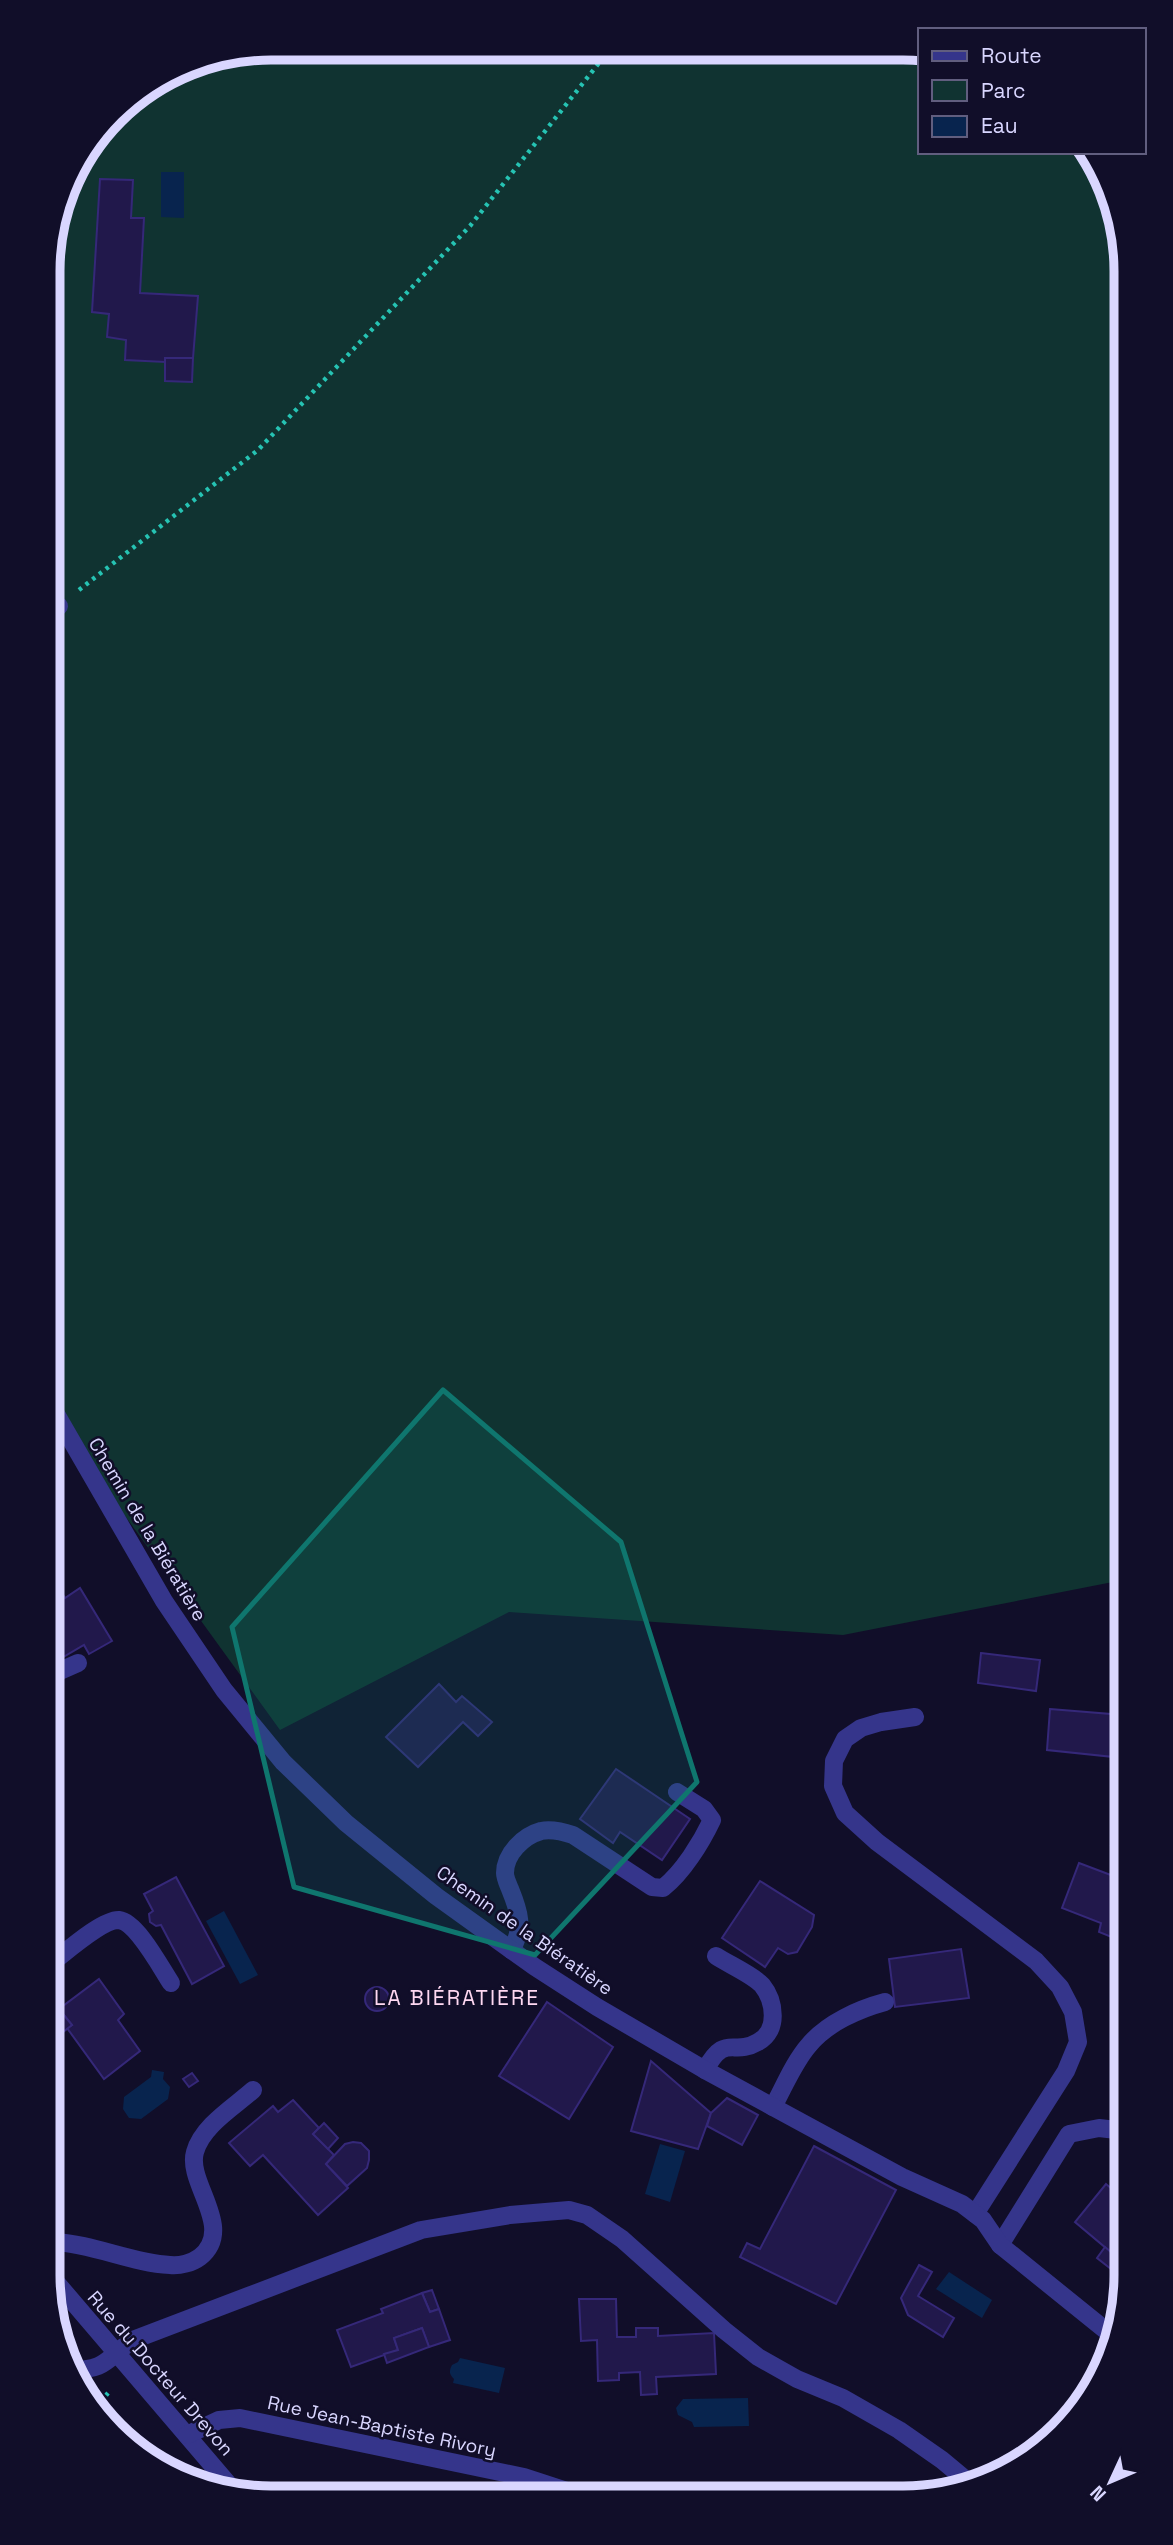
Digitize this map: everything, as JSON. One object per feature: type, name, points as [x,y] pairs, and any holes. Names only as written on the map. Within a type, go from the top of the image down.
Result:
[{"type":"street","name":"Chemin de la Biératière","points":[[59,1420],[164,1601],[224,1690],[283,1762],[346,1823],[436,1896],[597,2007],[705,2070],[902,2177],[962,2204],[983,2220],[1000,2245],[1105,2330]]},
{"type":"street","points":[[59,1671],[78,1663]]},
{"type":"street","points":[[915,1717],[881,1721],[861,1728],[845,1739],[834,1761],[833,1786],[845,1814],[877,1842],[1036,1961],[1060,1987],[1073,2012],[1078,2042],[1066,2071],[975,2214]]},
{"type":"street","points":[[511,1950],[519,1938],[521,1924],[505,1875],[507,1862],[515,1847],[527,1837],[543,1830],[564,1832],[573,1835],[652,1887],[663,1888],[671,1881],[712,1820],[704,1809],[677,1792]]},
{"type":"street","points":[[59,1957],[95,1931],[120,1920],[138,1933],[171,1983]]},
{"type":"street","points":[[705,2070],[716,2052],[759,2042],[768,2034],[774,2021],[770,2002],[761,1984],[716,1956]]},
{"type":"street","points":[[773,2107],[808,2046],[818,2036],[867,2007],[885,2002]]},
{"type":"street","points":[[59,2243],[169,2265],[195,2260],[205,2252],[213,2228],[209,2207],[193,2163],[195,2151],[201,2137],[253,2090]]},
{"type":"street","points":[[1000,2245],[1069,2134],[1099,2128],[1113,2130]]},
{"type":"street","points":[[83,2370],[93,2370],[104,2364],[133,2340],[421,2230],[510,2215],[569,2210],[587,2215],[622,2239],[723,2330],[758,2357],[797,2379],[843,2398],[899,2430],[962,2476]]},
{"type":"street","name":"Rue du Docteur Drevon","points":[[60,2287],[224,2480]]},
{"type":"street","name":"Rue Jean-Baptiste Rivory","points":[[187,2435],[219,2420],[240,2418],[524,2477],[552,2486]]},
{"type":"path","points":[[60,606],[258,450],[470,226],[602,59]]},
{"type":"highlighted area","points":[[443,1390],[621,1542],[697,1782],[535,1955],[294,1887],[232,1627]]},
{"type":"green space","points":[[918,60],[918,154],[1078,154],[1097,190],[1112,243],[1113,1582],[843,1635],[509,1612],[280,1730],[59,1425],[60,257],[67,216],[76,190],[103,142],[131,112],[153,95],[190,76],[243,61]]},
{"type":"water","points":[[161,172],[184,172],[184,218],[161,217]]},
{"type":"water","points":[[224,1911],[258,1975],[240,1984],[206,1921]]},
{"type":"water","points":[[152,2070],[164,2072],[163,2079],[170,2087],[168,2099],[141,2119],[129,2118],[123,2109],[124,2097],[151,2077]]},
{"type":"water","points":[[660,2144],[685,2151],[670,2202],[645,2194]]},
{"type":"water","points":[[949,2272],[992,2300],[982,2318],[936,2289]]},
{"type":"water","points":[[460,2358],[505,2368],[499,2393],[453,2383],[450,2369]]},
{"type":"water","points":[[748,2398],[749,2426],[694,2427],[692,2422],[678,2415],[676,2408],[683,2399]]},
{"type":"building","points":[[100,179],[133,180],[131,218],[144,218],[140,293],[198,296],[193,358],[165,358],[165,362],[125,360],[126,340],[107,337],[109,314],[92,312]]},
{"type":"building","points":[[165,358],[193,358],[192,382],[165,381]]},
{"type":"building","points":[[59,1588],[65,1598],[80,1588],[112,1641],[89,1654],[84,1645],[59,1659]]},
{"type":"building","points":[[981,1653],[1040,1660],[1036,1691],[978,1683]]},
{"type":"building","points":[[439,1684],[456,1702],[462,1696],[492,1722],[478,1736],[463,1722],[418,1767],[386,1737]]},
{"type":"building","points":[[1050,1709],[1113,1714],[1113,1763],[1113,1757],[1047,1750]]},
{"type":"building","points":[[616,1769],[690,1819],[662,1860],[620,1832],[613,1843],[580,1819]]},
{"type":"building","points":[[1079,1863],[1113,1876],[1113,1938],[1099,1932],[1101,1923],[1062,1908]]},
{"type":"building","points":[[176,1877],[224,1966],[192,1984],[161,1925],[156,1926],[150,1922],[149,1914],[153,1911],[144,1894]]},
{"type":"building","points":[[760,1881],[814,1915],[812,1927],[797,1952],[788,1954],[778,1948],[765,1967],[722,1938]]},
{"type":"building","points":[[961,1949],[969,1998],[895,2007],[889,1959]]},
{"type":"building","points":[[99,1979],[124,2014],[118,2020],[140,2051],[104,2079],[67,2028],[72,2025],[59,2009]]},
{"type":"building","points":[[377,1987],[385,1991],[389,1999],[385,2007],[377,2011],[369,2007],[365,1999],[369,1991]]},
{"type":"building","points":[[547,2002],[613,2047],[569,2119],[499,2076]]},
{"type":"building","points":[[59,2009],[72,2025],[59,2035]]},
{"type":"building","points":[[651,2061],[711,2113],[698,2149],[631,2131]]},
{"type":"building","points":[[192,2073],[198,2081],[189,2087],[183,2079]]},
{"type":"building","points":[[727,2098],[758,2115],[742,2145],[707,2126],[711,2113]]},
{"type":"building","points":[[293,2100],[319,2128],[313,2134],[334,2155],[326,2164],[348,2188],[318,2215],[263,2155],[250,2166],[229,2143],[273,2106],[278,2112]]},
{"type":"building","points":[[324,2123],[338,2138],[328,2149],[313,2134]]},
{"type":"building","points":[[361,2143],[369,2151],[369,2160],[367,2168],[347,2186],[326,2164],[345,2144]]},
{"type":"building","points":[[814,2146],[896,2190],[836,2304],[740,2257],[747,2243],[760,2249]]},
{"type":"building","points":[[1106,2184],[1113,2190],[1113,2254],[1075,2222]]},
{"type":"building","points":[[1105,2247],[1113,2254],[1113,2271],[1097,2258]]},
{"type":"building","points":[[919,2265],[932,2272],[918,2296],[954,2318],[943,2337],[908,2315],[901,2298]]},
{"type":"building","points":[[432,2290],[439,2309],[430,2312],[422,2293]]},
{"type":"building","points":[[422,2293],[430,2312],[439,2309],[450,2340],[429,2347],[422,2328],[394,2338],[398,2350],[351,2367],[337,2330],[383,2313],[381,2309]]},
{"type":"building","points":[[579,2299],[616,2299],[617,2337],[636,2337],[636,2328],[658,2328],[658,2336],[714,2333],[716,2374],[656,2377],[657,2394],[641,2395],[640,2372],[619,2373],[619,2380],[598,2381],[597,2340],[581,2341]]},
{"type":"building","points":[[422,2328],[429,2347],[387,2363],[384,2354],[398,2350],[394,2338]]},
{"type":"district","name":"LA BIÉRATIÈRE","points":[[457,1998]]}]
